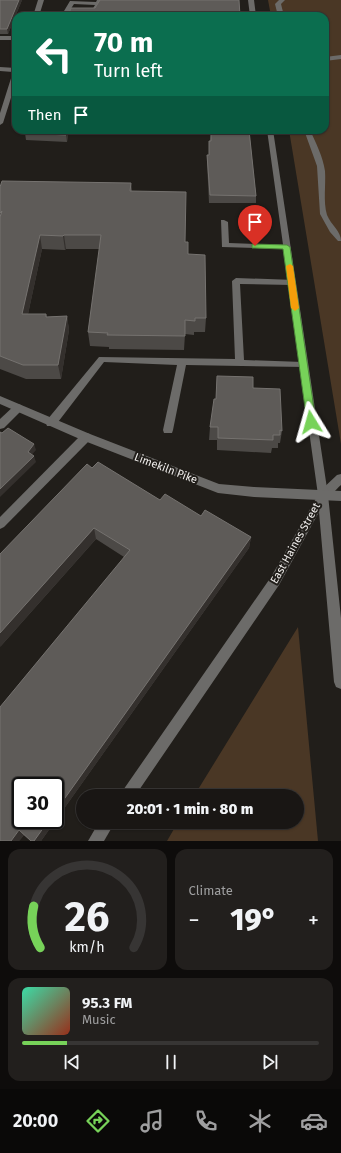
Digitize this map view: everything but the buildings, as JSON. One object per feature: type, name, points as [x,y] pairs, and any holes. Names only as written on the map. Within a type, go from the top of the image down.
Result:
[{"type":"street","points":[[37,12],[41,0]]},
{"type":"street","points":[[251,0],[252,12]]},
{"type":"street","points":[[280,12],[278,4],[282,0]]},
{"type":"street","points":[[72,2],[99,2],[94,12],[67,11],[72,2]]},
{"type":"street","points":[[0,38],[12,38]]},
{"type":"street","points":[[329,58],[341,57]]},
{"type":"street","points":[[0,69],[12,70]]},
{"type":"street","points":[[0,123],[2,108],[12,82]]},
{"type":"street","name":"East Haines Street","points":[[131,789],[275,581],[323,495],[271,134]]},
{"type":"street","points":[[308,134],[321,170],[321,211],[328,225],[341,239]]},
{"type":"street","points":[[224,222],[225,245],[287,247]]},
{"type":"street","points":[[240,363],[236,281],[292,282]]},
{"type":"street","points":[[52,423],[102,359],[303,365]]},
{"type":"street","points":[[168,430],[182,361]]},
{"type":"street","name":"Limekiln Pike","points":[[0,400],[86,438],[218,488],[254,492],[341,496]]},
{"type":"street","points":[[0,425],[18,408]]},
{"type":"street","points":[[0,524],[86,438]]},
{"type":"street","points":[[341,478],[323,495],[341,677]]},
{"type":"street","points":[[95,841],[103,829]]},
{"type":"shaded area","points":[[268,0],[341,0],[341,444],[290,134],[329,134],[329,12],[270,12]]},
{"type":"shaded area","points":[[298,627],[318,841],[167,841],[174,829],[304,829],[304,789],[198,789]]},
{"type":"slow traffic","points":[[290,266],[295,308]]},
{"type":"route","points":[[255,246],[287,247],[311,422]]}]
